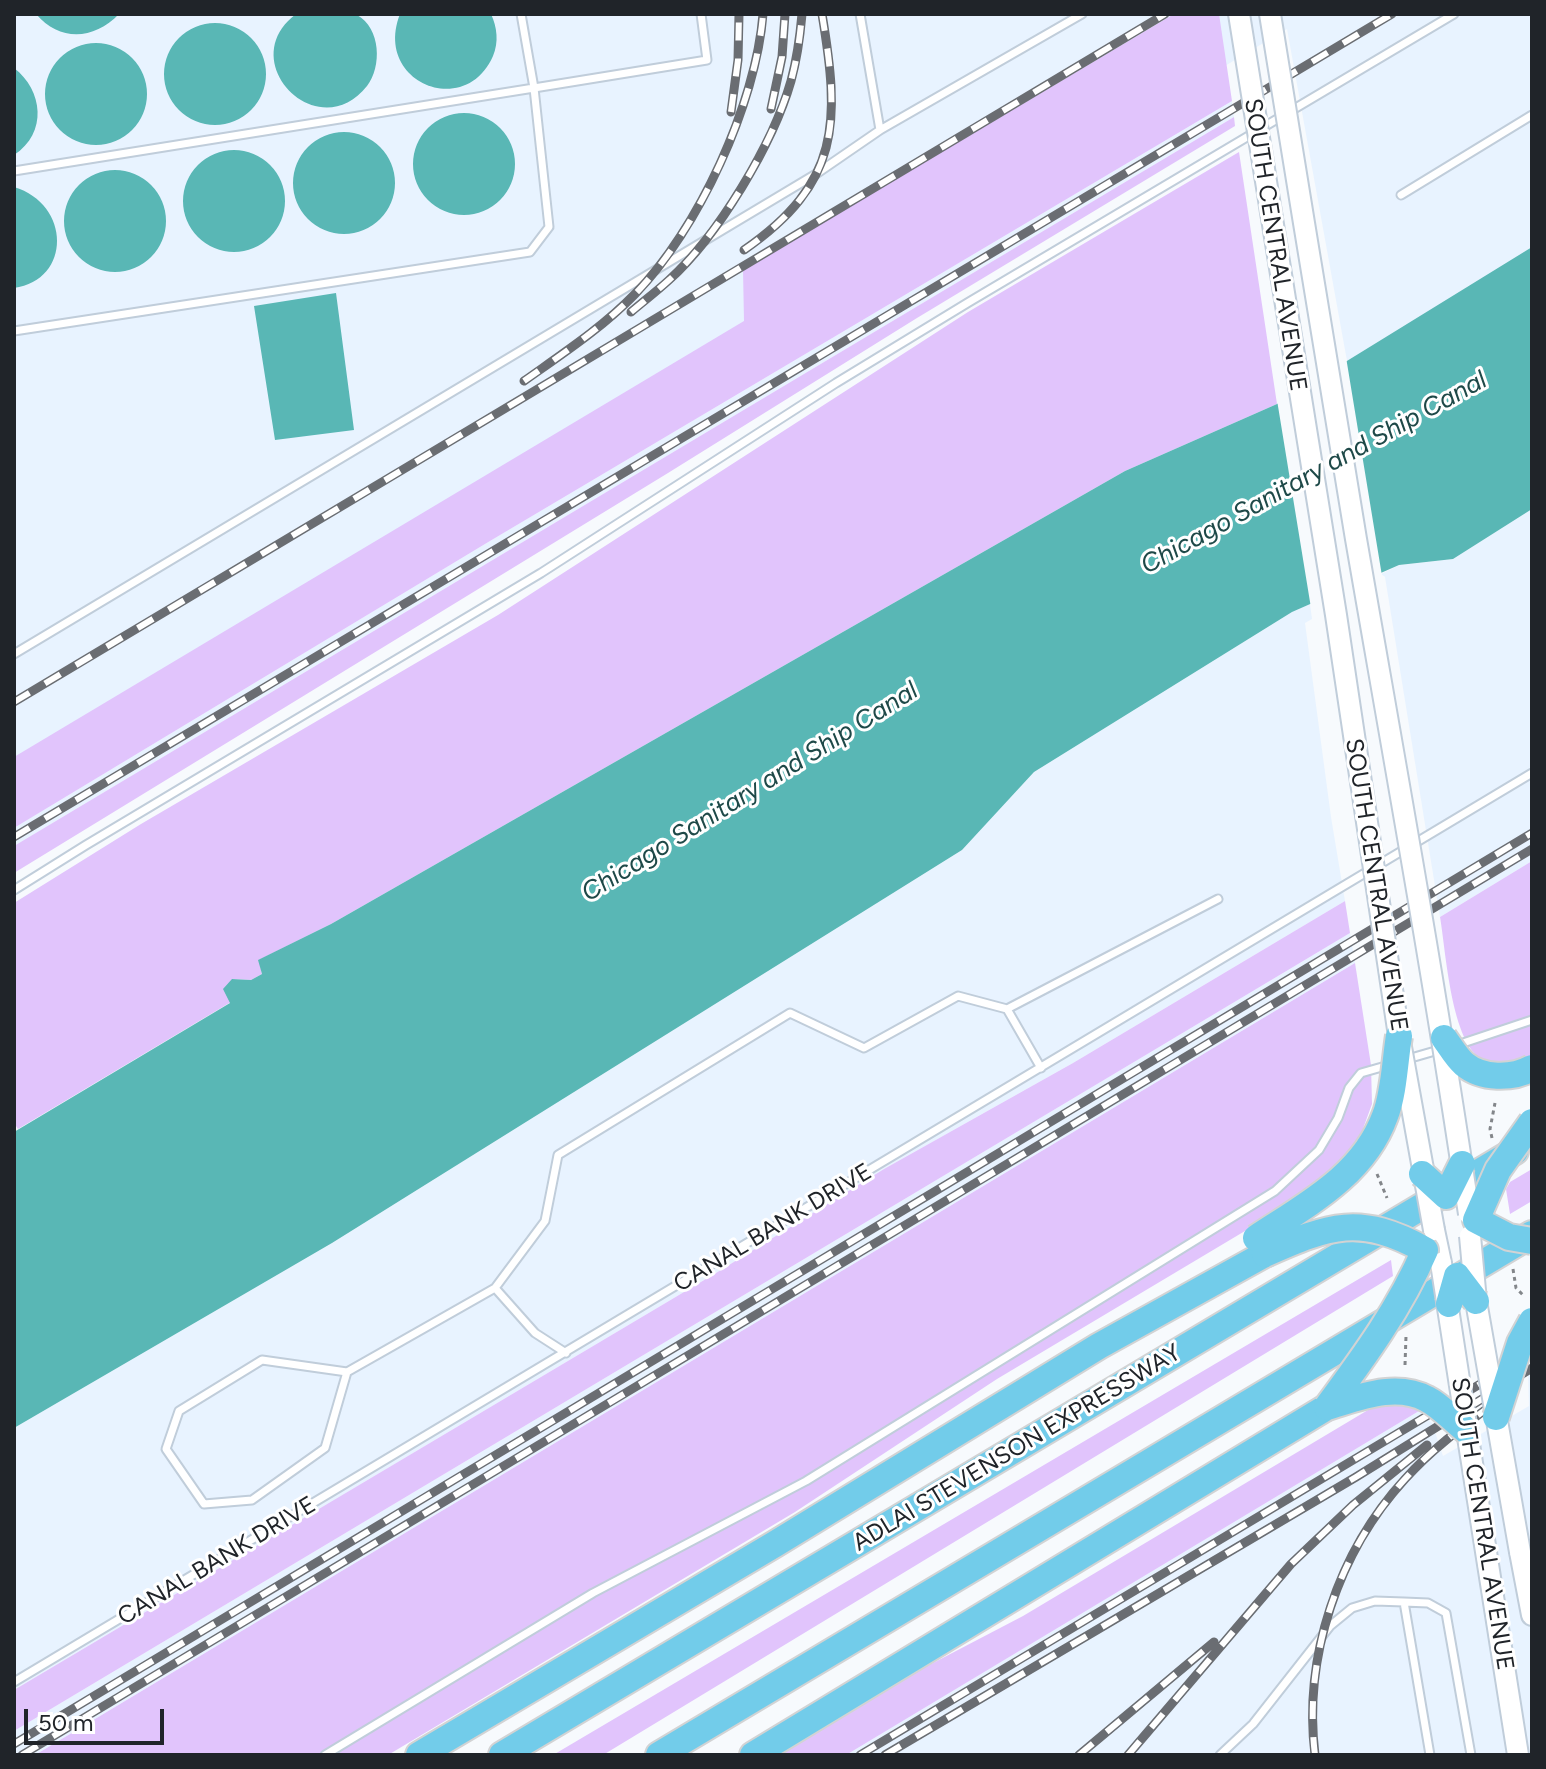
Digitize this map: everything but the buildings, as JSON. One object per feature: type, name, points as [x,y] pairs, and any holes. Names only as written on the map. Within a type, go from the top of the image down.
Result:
[{"type":"highway","points":[[419,1755],[775,1544],[1260,1246],[1332,1189],[1361,1159],[1386,1115],[1399,1036]]},
{"type":"highway","points":[[1444,1038],[1463,1063],[1479,1073],[1500,1076],[1532,1068]]},
{"type":"highway","points":[[1327,1407],[1375,1342],[1409,1288],[1472,1223],[1498,1170],[1532,1122]]},
{"type":"highway","name":"ADLAI STEVENSON EXPRESSWAY","points":[[502,1755],[1532,1141]]},
{"type":"highway","points":[[1449,1304],[1439,1255],[1446,1196],[1462,1164]]},
{"type":"highway","points":[[1422,1174],[1472,1223],[1509,1237],[1532,1241]]},
{"type":"highway","points":[[1260,1246],[1348,1226],[1394,1233],[1439,1255],[1476,1301]]},
{"type":"highway","points":[[659,1755],[1532,1234]]},
{"type":"highway","points":[[1496,1417],[1529,1309]]},
{"type":"highway","points":[[753,1755],[1327,1407],[1388,1391],[1406,1392],[1428,1399],[1467,1431]]},
{"type":"main road","name":"SOUTH CENTRAL AVENUE","points":[[1239,14],[1336,615],[1399,1036],[1439,1255]]},
{"type":"main road","name":"SOUTH CENTRAL AVENUE","points":[[1270,14],[1356,537],[1406,817],[1432,988],[1444,1038],[1472,1223],[1476,1301],[1532,1615]]},
{"type":"main road","name":"SOUTH CENTRAL AVENUE","points":[[1449,1304],[1518,1755]]},
{"type":"lane","points":[[14,331],[530,252],[549,227],[534,88],[521,14]]},
{"type":"lane","points":[[14,171],[707,60],[701,14]]},
{"type":"lane","points":[[860,14],[880,130]]},
{"type":"lane","points":[[14,654],[816,174],[880,130],[1082,14]]},
{"type":"lane","points":[[14,890],[541,573],[836,383],[969,302],[1454,14]]},
{"type":"lane","points":[[1401,195],[1532,115]]},
{"type":"lane","name":"CANAL BANK DRIVE","points":[[14,1682],[1532,773]]},
{"type":"lane","points":[[347,1372],[325,1448],[252,1500],[204,1504],[166,1449],[179,1411],[262,1360],[347,1372],[495,1288],[545,1221],[558,1155],[790,1013],[864,1048],[958,996],[1007,1009],[1218,899]]},
{"type":"lane","points":[[1007,1009],[1041,1068]]},
{"type":"lane","points":[[325,1755],[593,1593],[806,1481],[1275,1191],[1319,1150],[1338,1118],[1349,1088],[1361,1073],[1532,1020]]},
{"type":"lane","points":[[495,1288],[535,1333],[566,1353]]},
{"type":"lane","points":[[1220,1755],[1253,1724],[1330,1626],[1352,1608],[1375,1601],[1428,1603],[1446,1613],[1471,1755]]},
{"type":"lane","points":[[1404,1602],[1430,1755]]},
{"type":"path","points":[[1493,1147],[1490,1129],[1495,1103]]},
{"type":"path","points":[[1376,1170],[1387,1198]]},
{"type":"path","points":[[1513,1269],[1516,1288],[1529,1309]]},
{"type":"path","points":[[1405,1365],[1406,1335]]},
{"type":"shaded area","points":[[14,14],[1532,14],[1532,247],[1347,361],[1287,29],[14,787]]},
{"type":"shaded area","points":[[1174,14],[1219,14],[1232,101],[490,541],[14,828],[14,757],[744,321],[743,270]]},
{"type":"shaded area","points":[[1232,101],[1234,117],[14,846],[14,828],[490,541]]},
{"type":"shaded area","points":[[1234,117],[1235,126],[14,873],[14,846]]},
{"type":"shaded area","points":[[1239,152],[1277,404],[1125,471],[331,924],[259,960],[262,974],[251,980],[232,979],[231,1002],[18,1129],[14,1123],[14,903],[141,824],[498,615],[968,312]]},
{"type":"shaded area","points":[[1532,509],[1532,861],[1440,917],[1385,577],[1381,574],[1399,565],[1453,559]]},
{"type":"shaded area","points":[[1310,604],[1312,619],[1305,623],[1345,901],[1073,1063],[884,1169],[716,1273],[14,1690],[14,1428],[332,1243],[962,850],[1034,772],[1292,612]]},
{"type":"shaded area","points":[[1532,861],[1532,1058],[1495,1064],[1483,1060],[1472,1051],[1464,1036],[1452,995],[1440,917]]},
{"type":"shaded area","points":[[1345,901],[1350,933],[14,1731],[14,1690],[716,1273],[884,1169],[1073,1063]]},
{"type":"shaded area","points":[[1350,933],[1355,963],[35,1755],[14,1755],[14,1731]]},
{"type":"shaded area","points":[[1355,963],[1371,1065],[1372,1104],[1360,1137],[1332,1174],[1250,1228],[997,1379],[795,1512],[388,1755],[35,1755]]},
{"type":"shaded area","points":[[1532,1169],[1532,1201],[1510,1214],[1506,1189],[1510,1182]]},
{"type":"shaded area","points":[[1391,1260],[1393,1276],[603,1755],[553,1755]]},
{"type":"shaded area","points":[[1532,1351],[1532,1755],[846,1755],[1419,1411],[1432,1423],[1443,1456],[1529,1406],[1528,1373]]},
{"type":"shaded area","points":[[1387,1403],[1402,1404],[1419,1411],[846,1755],[770,1755],[843,1710],[1023,1616],[1373,1407]]},
{"type":"water","points":[[337,12],[357,15],[371,29],[377,48],[375,69],[367,86],[347,103],[326,108],[306,103],[290,91],[278,74],[274,54],[279,33],[296,14]]},
{"type":"water","points":[[36,14],[119,14],[99,29],[77,34],[56,29]]},
{"type":"water","points":[[400,14],[491,14],[496,35],[493,56],[480,75],[463,86],[444,89],[426,84],[410,74],[399,58],[395,38]]},
{"type":"water","points":[[215,23],[235,27],[251,38],[262,54],[266,74],[262,94],[251,110],[235,121],[215,125],[195,121],[179,110],[168,94],[164,74],[168,54],[179,38],[195,27]]},
{"type":"water","points":[[96,43],[116,47],[132,58],[143,74],[147,94],[143,114],[132,130],[116,141],[96,145],[76,141],[60,130],[49,114],[45,94],[49,74],[60,58],[76,47]]},
{"type":"water","points":[[14,68],[31,88],[38,112],[32,135],[14,155]]},
{"type":"water","points":[[464,113],[484,117],[500,128],[511,144],[515,164],[511,184],[500,200],[484,211],[464,215],[444,211],[428,200],[417,184],[413,164],[417,144],[428,128],[444,117]]},
{"type":"water","points":[[344,132],[364,136],[380,147],[391,163],[395,183],[391,203],[380,219],[364,230],[344,234],[324,230],[308,219],[297,203],[293,183],[297,163],[308,147],[324,136]]},
{"type":"water","points":[[234,150],[254,154],[270,165],[281,181],[285,201],[281,221],[270,237],[254,248],[234,252],[214,248],[198,237],[187,221],[183,201],[187,181],[198,165],[214,154]]},
{"type":"water","points":[[115,170],[135,174],[151,185],[162,201],[166,221],[162,241],[151,257],[135,268],[115,272],[95,268],[79,257],[68,241],[64,221],[68,201],[79,185],[95,174]]},
{"type":"water","points":[[14,187],[33,196],[46,209],[54,224],[57,241],[55,257],[46,271],[33,282],[14,288]]},
{"type":"water","name":"Chicago Sanitary and Ship Canal","points":[[1532,247],[1532,509],[1453,559],[1399,565],[1292,612],[1034,772],[962,850],[332,1243],[14,1428],[14,1132],[230,1003],[223,989],[232,979],[251,980],[262,974],[258,960],[331,924],[1125,471],[1277,404]]},
{"type":"water","points":[[336,293],[354,430],[275,440],[254,306]]},
{"type":"pier","points":[[1346,357],[1382,576],[1385,577],[1311,608],[1277,400]]},
{"type":"railway","points":[[731,112],[738,60],[739,14]]},
{"type":"railway","points":[[524,381],[581,340],[635,294],[681,236],[720,164],[736,125],[749,87],[763,14]]},
{"type":"railway","points":[[771,109],[782,57],[785,14]]},
{"type":"railway","points":[[631,312],[688,261],[742,188],[783,106],[795,64],[802,14]]},
{"type":"railway","points":[[744,250],[776,225],[800,200],[816,174],[826,147],[831,118],[831,87],[822,14]]},
{"type":"railway","points":[[14,702],[1165,14]]},
{"type":"railway","points":[[14,837],[1392,14]]},
{"type":"railway","points":[[14,1744],[1532,833]]},
{"type":"railway","points":[[22,1755],[1532,849]]},
{"type":"railway","points":[[860,1755],[1532,1353]]},
{"type":"railway","points":[[885,1755],[1356,1477],[1532,1368]]},
{"type":"railway","points":[[1315,1755],[1313,1718],[1321,1644],[1330,1608],[1361,1539],[1381,1508],[1415,1468],[1493,1404]]},
{"type":"railway","points":[[1128,1755],[1291,1564],[1353,1505],[1427,1445]]},
{"type":"railway","points":[[1079,1755],[1214,1642]]}]
